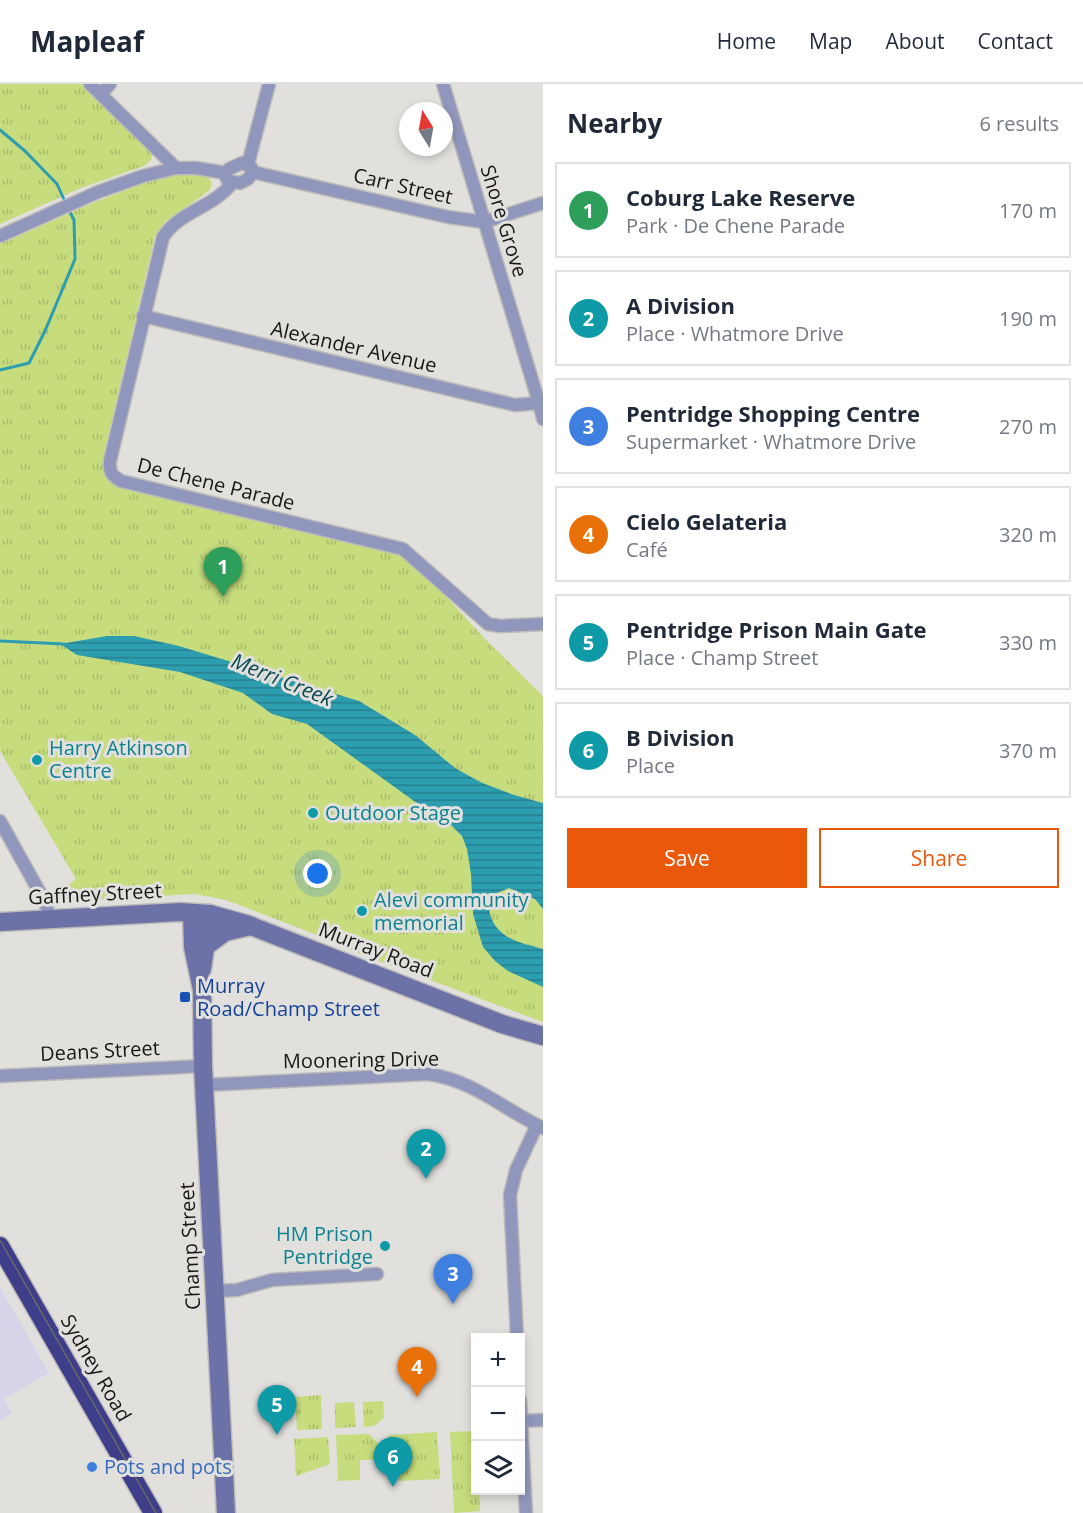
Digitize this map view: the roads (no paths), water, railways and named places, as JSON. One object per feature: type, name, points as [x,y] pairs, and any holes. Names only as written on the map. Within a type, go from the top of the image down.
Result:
[{"type":"highway","name":"Sydney Road","points":[[0,1246],[153,1513]]},
{"type":"street","points":[[90,84],[176,168]]},
{"type":"street","points":[[101,94],[110,84]]},
{"type":"street","points":[[0,236],[98,192],[176,168],[196,168],[240,183],[248,180],[269,84]]},
{"type":"street","name":"Shore Grove","points":[[443,84],[539,403]]},
{"type":"street","points":[[229,178],[229,169],[237,164],[251,168]]},
{"type":"street","name":"Carr Street","points":[[251,168],[448,218],[484,222],[543,203]]},
{"type":"street","name":"De Chene Parade","points":[[229,178],[225,193],[169,228],[163,237],[110,461],[109,468],[113,477],[121,481],[403,549],[488,624],[500,627],[543,624]]},
{"type":"street","name":"Alexander Avenue","points":[[143,316],[515,405],[539,403]]},
{"type":"street","points":[[539,403],[543,419]]},
{"type":"street","points":[[0,821],[44,900],[51,919]]},
{"type":"street","name":"Gaffney Street","points":[[0,922],[201,913]]},
{"type":"street","name":"Murray Road","points":[[201,913],[251,926],[502,1024],[543,1036]]},
{"type":"street","name":"Champ Street","points":[[201,913],[206,946],[201,977],[203,1066],[226,1513]]},
{"type":"street","name":"Champ Street","points":[[201,913],[194,947],[201,977]]},
{"type":"street","points":[[206,946],[225,933],[251,926]]},
{"type":"street","name":"Deans Street","points":[[0,1076],[203,1066]]},
{"type":"street","name":"Moonering Drive","points":[[204,1085],[428,1074],[469,1085],[540,1126]]},
{"type":"street","points":[[517,1333],[510,1195],[516,1170],[540,1126]]},
{"type":"street","points":[[215,1292],[237,1290],[272,1280],[377,1274]]},
{"type":"street","points":[[525,1421],[543,1420]]},
{"type":"street","points":[[523,1441],[526,1513]]},
{"type":"water","points":[[107,636],[134,636],[179,646],[359,701],[415,735],[455,768],[480,782],[543,803],[543,909],[535,899],[509,888],[490,896],[488,902],[490,914],[498,929],[511,939],[543,949],[543,987],[508,971],[483,947],[473,914],[467,849],[462,836],[446,820],[414,801],[307,724],[272,714],[243,693],[180,672],[77,655],[60,644]]},
{"type":"waterway","name":"Merri Creek","points":[[0,130],[25,151],[57,184],[66,204]]},
{"type":"waterway","name":"Merri Creek","points":[[0,370],[29,363],[45,331],[75,259],[74,220],[69,210]]},
{"type":"waterway","name":"Merri Creek","points":[[0,641],[64,644]]},
{"type":"tram line","points":[[0,1240],[156,1513]]},
{"type":"place","name":"Coburg Lake Reserve","points":[[223,597]]},
{"type":"place","name":"Harry Atkinson Centre","points":[[37,760]]},
{"type":"place","name":"Outdoor Stage","points":[[313,813]]},
{"type":"place","name":"Alevi community memorial","points":[[362,911]]},
{"type":"place","name":"Murray Road/Champ Street","points":[[185,997]]},
{"type":"place","name":"A Division","points":[[426,1179]]},
{"type":"place","name":"HM Prison Pentridge","points":[[385,1246]]},
{"type":"place","name":"Pentridge Shopping Centre","points":[[453,1304]]},
{"type":"place","name":"Cielo Gelateria","points":[[417,1397]]},
{"type":"place","name":"Pentridge Prison Main Gate","points":[[277,1435]]},
{"type":"place","name":"Pots and pots","points":[[92,1467]]},
{"type":"place","name":"B Division","points":[[393,1487]]}]
